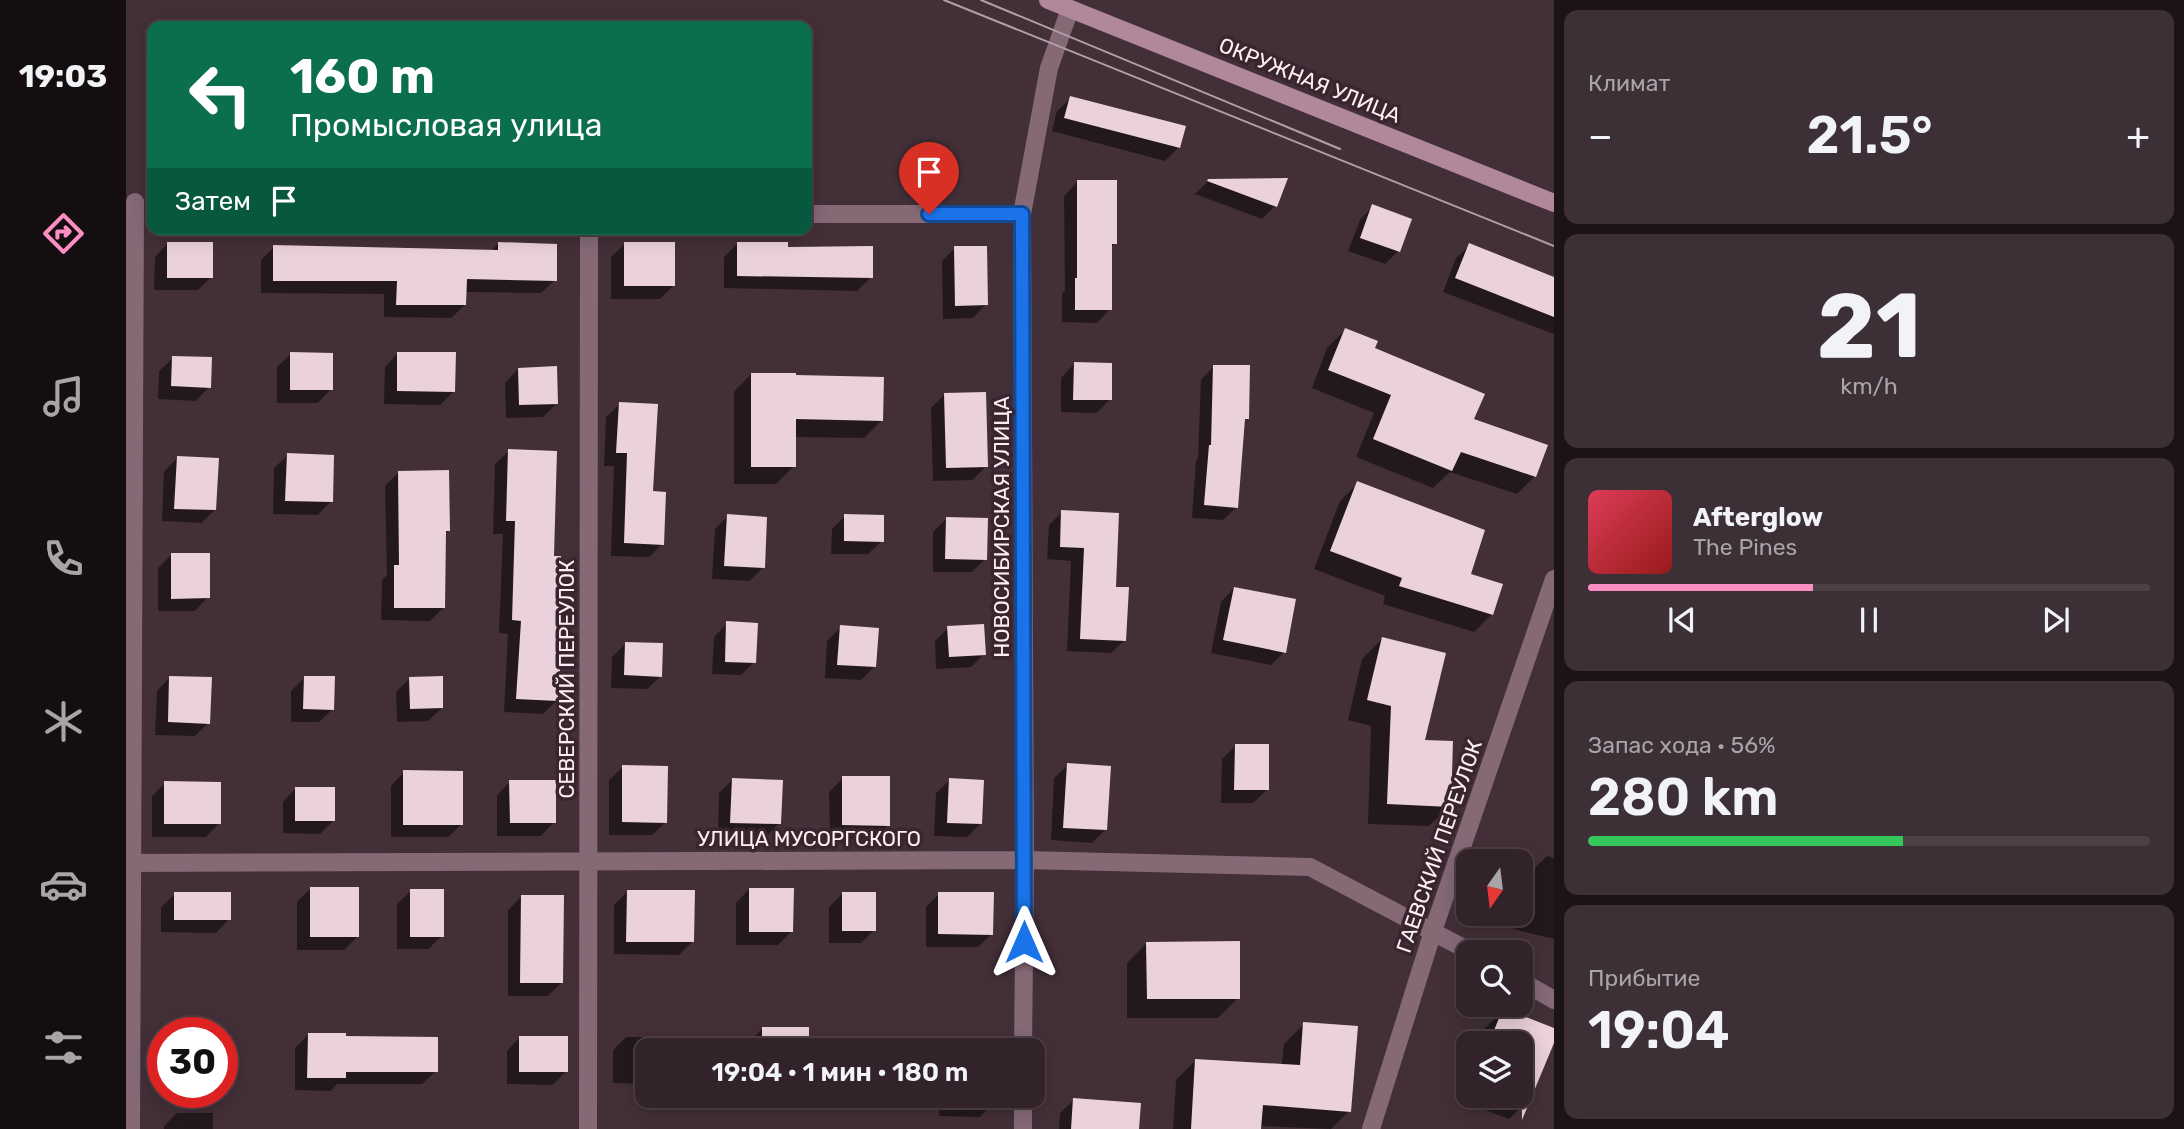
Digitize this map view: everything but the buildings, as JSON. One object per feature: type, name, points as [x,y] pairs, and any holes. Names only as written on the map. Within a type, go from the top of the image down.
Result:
[{"type":"main road","name":"ОКРУЖНАЯ УЛИЦА","points":[[1048,0],[1554,203]]},
{"type":"street","name":"НОВОСИБИРСКАЯ УЛИЦА","points":[[1023,1038],[1025,860],[1022,214],[1049,68],[1070,9]]},
{"type":"street","points":[[131,1129],[129,863],[138,202]]},
{"type":"street","points":[[812,214],[1022,214]]},
{"type":"street","name":"СЕВЕРСКИЙ ПЕРЕУЛОК","points":[[588,1129],[589,235]]},
{"type":"street","name":"ГАЕВСКИЙ ПЕРЕУЛОК","points":[[1371,1129],[1433,930],[1554,579]]},
{"type":"street","name":"УЛИЦА МУСОРГСКОГО","points":[[129,863],[1025,860],[1310,867],[1456,943]]},
{"type":"street","points":[[1533,988],[1554,1000]]},
{"type":"street","points":[[1023,1108],[1023,1129]]},
{"type":"tram line","points":[[944,0],[1554,246]]},
{"type":"tram line","points":[[981,0],[1340,149]]},
{"type":"route","points":[[929,214],[1022,214],[1024,942]]}]
